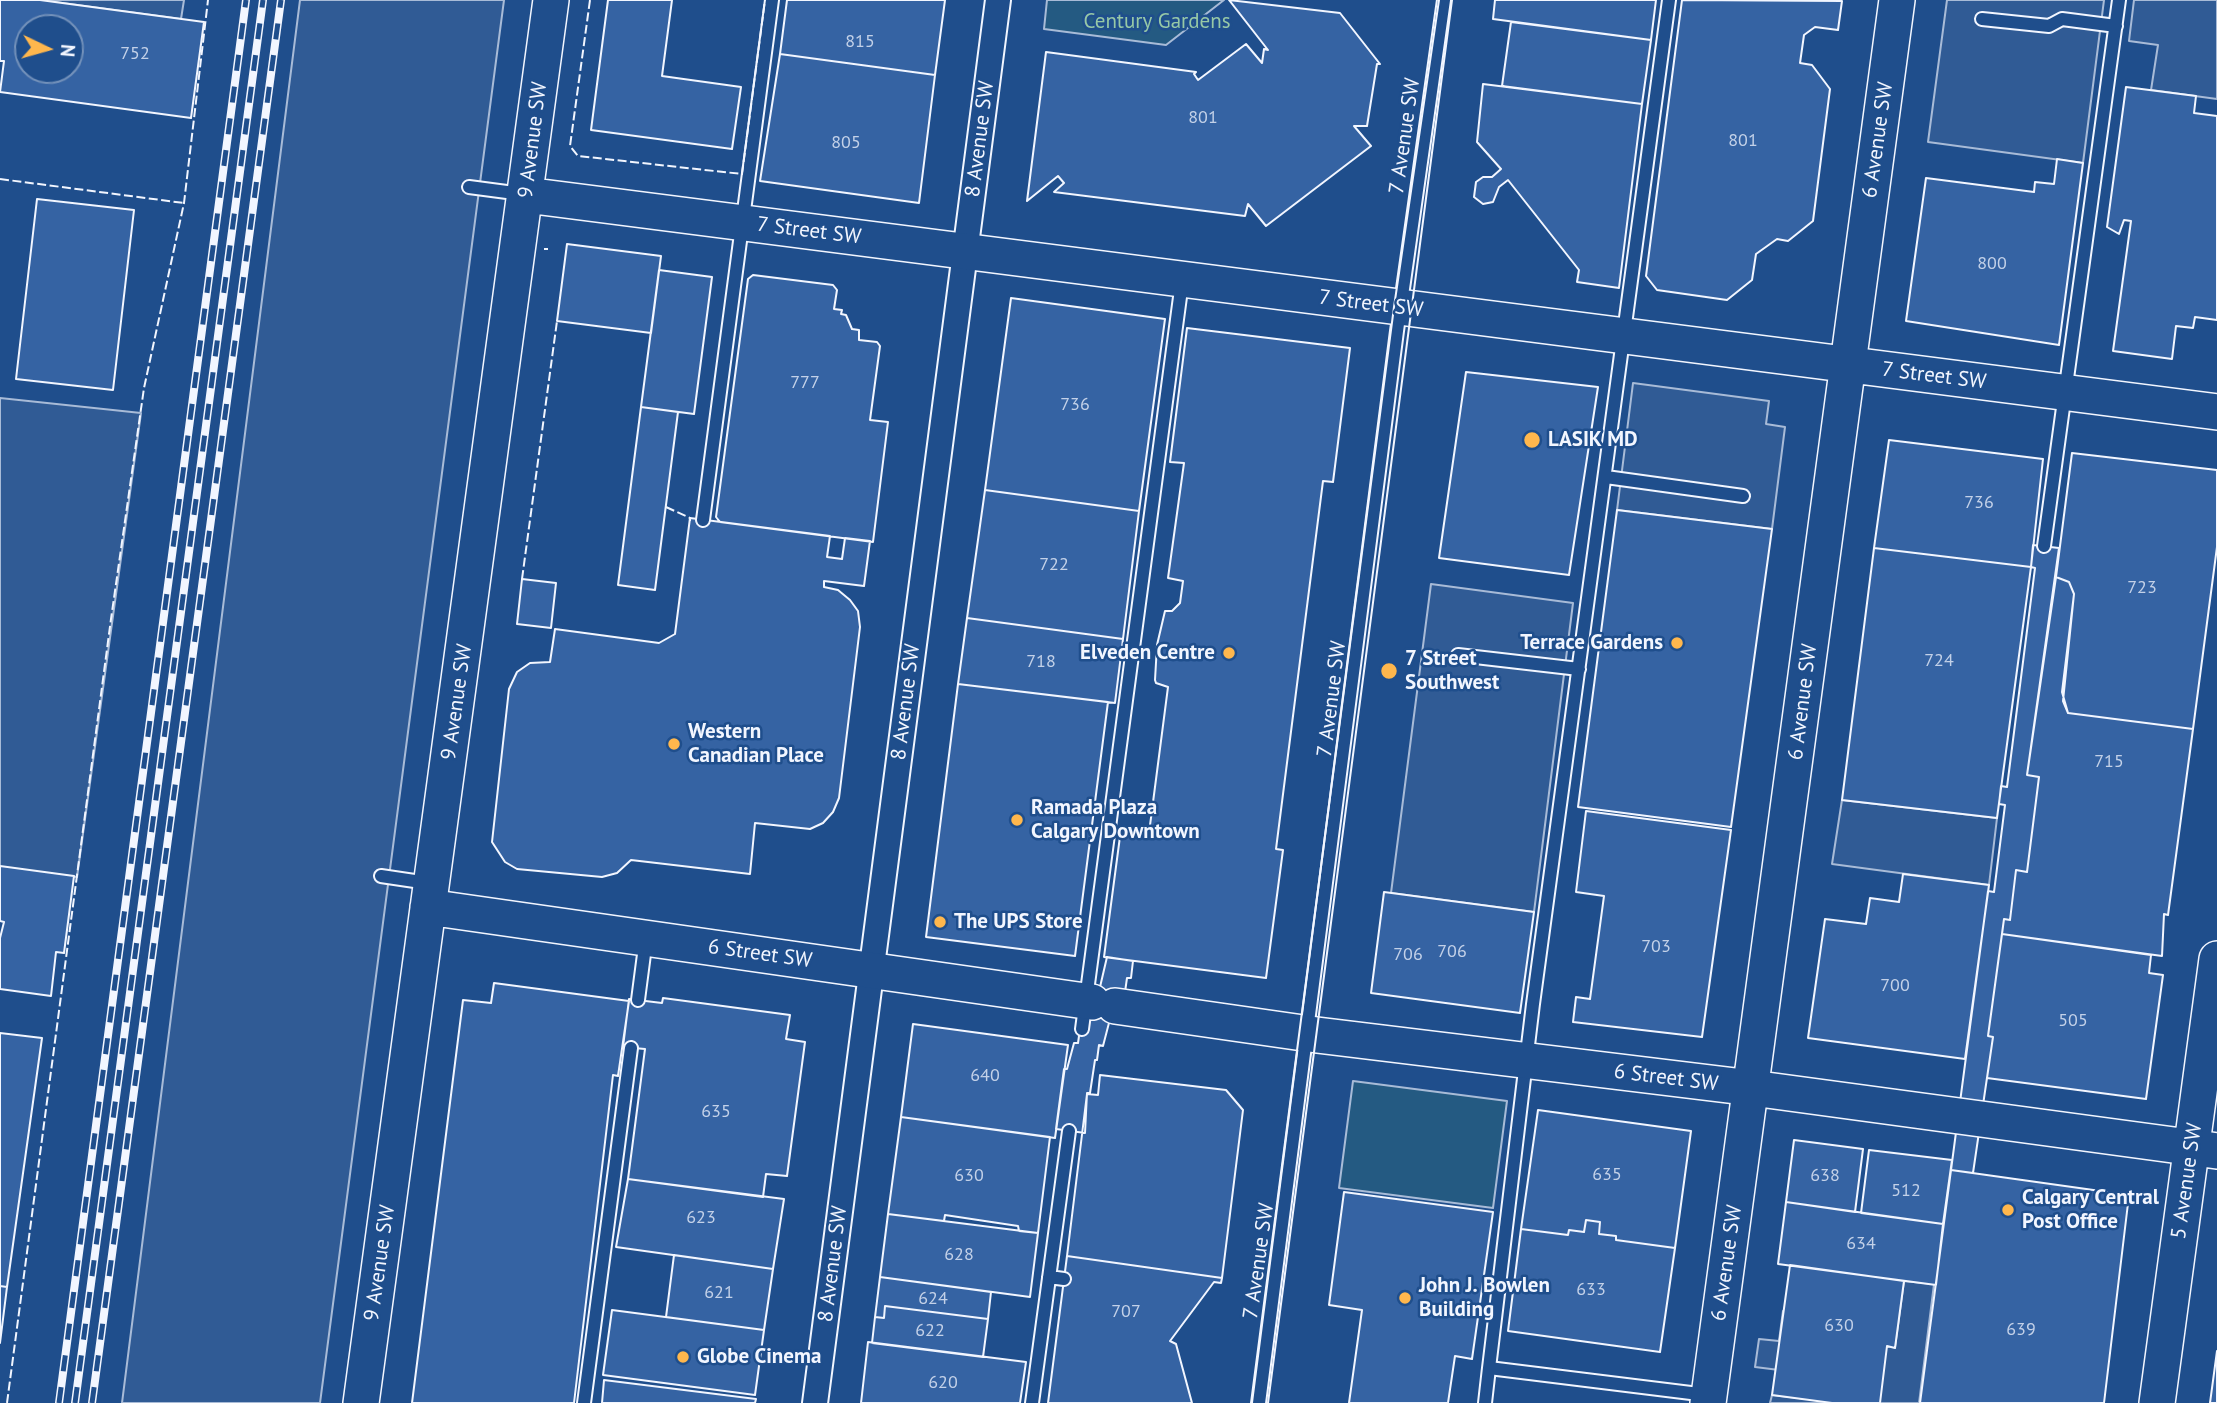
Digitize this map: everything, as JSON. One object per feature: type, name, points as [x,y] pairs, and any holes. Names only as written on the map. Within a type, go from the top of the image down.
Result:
[{"type":"street","name":"9 Avenue SW","points":[[361,1403],[551,0]]},
{"type":"street","name":"8 Avenue SW","points":[[815,1403],[998,0]]},
{"type":"street","name":"6 Avenue SW","points":[[1708,1399],[1897,0]]},
{"type":"street","name":"7 Street SW","points":[[526,195],[741,224],[965,249],[2217,412]]},
{"type":"street","name":"6 Street SW","points":[[430,895],[646,938],[871,969],[1094,1009],[1752,1088],[2204,1149]]},
{"type":"street","name":"5 Avenue SW","points":[[2157,1403],[2204,1149],[2217,960]]},
{"type":"lane","points":[[703,520],[772,0]]},
{"type":"lane","name":"7 Avenue SW","points":[[1259,1403],[1309,1034],[1401,307],[1444,0]]},
{"type":"lane","points":[[1485,1403],[1527,1061],[1669,0]]},
{"type":"lane","points":[[2044,546],[2119,0]]},
{"type":"lane","points":[[1982,19],[2049,26],[2062,19],[2116,26]]},
{"type":"lane","points":[[469,187],[526,195]]},
{"type":"lane","points":[[1094,1009],[1183,278]]},
{"type":"lane","points":[[1606,477],[1743,496]]},
{"type":"lane","points":[[1458,655],[1579,669]]},
{"type":"lane","points":[[380,876],[430,895]]},
{"type":"lane","points":[[638,1000],[646,938]]},
{"type":"lane","points":[[584,1403],[631,1048]]},
{"type":"lane","points":[[1032,1403],[1069,1131]]},
{"type":"lane","points":[[1049,1277],[1064,1279]]},
{"type":"lane","points":[[1489,1368],[1708,1399]]},
{"type":"green space","name":"Century Gardens","points":[[1047,0],[1224,0],[1166,45],[1044,29]]},
{"type":"green space","points":[[1353,1081],[1507,1101],[1493,1208],[1339,1188]]},
{"type":"shaded area","points":[[40,0],[184,0],[181,19]]},
{"type":"shaded area","points":[[300,0],[504,0],[320,1403],[122,1403]]},
{"type":"shaded area","points":[[1947,0],[2104,0],[2083,163],[1928,142]]},
{"type":"shaded area","points":[[2134,0],[2217,0],[2217,99],[2151,90],[2158,45],[2129,41]]},
{"type":"shaded area","points":[[1633,383],[1769,401],[1766,424],[1785,427],[1772,529],[1617,510]]},
{"type":"shaded area","points":[[0,398],[141,413],[77,877],[0,867]]},
{"type":"shaded area","points":[[1431,584],[1573,603],[1534,912],[1391,893]]},
{"type":"shaded area","points":[[1842,800],[1997,818],[1989,885],[1832,864]]},
{"type":"shaded area","points":[[1904,1281],[1934,1284],[1919,1403],[1770,1403],[1772,1395],[1807,1399],[1811,1374],[1755,1367],[1759,1339],[1779,1341],[1783,1311],[1820,1316],[1817,1338],[1895,1347]]},
{"type":"building","points":[[0,0],[40,0],[204,22],[191,118],[0,92],[4,61],[0,61]]},
{"type":"building","points":[[608,0],[672,0],[662,76],[741,87],[732,149],[591,130]]},
{"type":"building","points":[[787,0],[945,0],[935,75],[780,54]]},
{"type":"building","points":[[1229,0],[1340,13],[1380,64],[1377,64],[1367,126],[1354,126],[1371,146],[1266,226],[1248,204],[1245,216],[1054,192],[1064,183],[1058,176],[1027,201],[1046,52],[1196,72],[1194,74],[1198,80],[1246,44],[1262,63],[1264,49],[1268,50]]},
{"type":"building","points":[[1495,0],[1656,0],[1651,40],[1493,19]]},
{"type":"building","points":[[1682,0],[1842,1],[1838,30],[1815,27],[1804,35],[1800,63],[1812,65],[1830,89],[1813,221],[1788,241],[1777,239],[1756,254],[1752,280],[1727,300],[1657,290],[1646,276]]},
{"type":"building","points":[[1511,22],[1651,40],[1642,104],[1502,86]]},
{"type":"building","points":[[780,54],[935,75],[919,203],[760,181]]},
{"type":"building","points":[[1483,84],[1642,104],[1619,288],[1577,282],[1579,270],[1508,180],[1499,187],[1493,202],[1483,204],[1474,197],[1476,182],[1483,177],[1492,177],[1501,169],[1477,142]]},
{"type":"building","points":[[2126,87],[2196,96],[2194,113],[2217,116],[2217,320],[2195,317],[2193,328],[2176,326],[2172,359],[2113,351],[2131,221],[2124,220],[2119,234],[2107,227]]},
{"type":"building","points":[[2057,159],[2083,163],[2059,345],[1906,321],[1926,178],[2034,192],[2035,182],[2054,184]]},
{"type":"building","points":[[37,199],[134,210],[113,390],[16,379]]},
{"type":"building","points":[[567,244],[661,256],[651,333],[557,321]]},
{"type":"building","points":[[659,270],[712,277],[694,414],[641,407]]},
{"type":"building","points":[[753,275],[833,285],[837,290],[834,309],[842,310],[841,314],[846,315],[852,329],[859,330],[859,340],[877,342],[880,346],[870,420],[888,422],[873,542],[720,522],[716,517],[748,279]]},
{"type":"building","points":[[1011,298],[1165,319],[1139,511],[985,490]]},
{"type":"building","name":"Elveden Centre","points":[[1187,328],[1350,348],[1333,482],[1323,481],[1276,849],[1283,850],[1266,978],[1104,957],[1121,829],[1149,833],[1168,687],[1156,683],[1155,680],[1157,645],[1165,611],[1172,611],[1180,603],[1183,581],[1168,578],[1184,463],[1170,462]]},
{"type":"building","points":[[1466,372],[1598,387],[1569,575],[1439,558]]},
{"type":"building","points":[[641,407],[678,412],[655,590],[618,585]]},
{"type":"building","points":[[1889,440],[2043,459],[2031,567],[1874,548]]},
{"type":"building","points":[[2072,453],[2217,470],[2217,547],[2193,729],[2068,713],[2063,701],[2074,594],[2069,582],[2056,577]]},
{"type":"building","points":[[985,490],[1139,511],[1123,639],[967,618]]},
{"type":"building","name":"Terrace Gardens","points":[[1617,510],[1772,529],[1731,827],[1578,807]]},
{"type":"building","name":"Western Canadian Place","points":[[690,518],[830,536],[827,557],[842,559],[845,538],[870,541],[864,586],[824,581],[824,587],[838,590],[850,600],[858,611],[860,627],[839,798],[833,812],[823,823],[810,829],[755,823],[750,874],[631,860],[617,873],[602,877],[517,869],[505,862],[492,842],[509,689],[517,672],[530,663],[550,662],[555,629],[659,643],[675,634]]},
{"type":"building","points":[[2033,545],[2059,548],[2027,775],[2039,777],[2027,872],[2016,870],[2010,920],[2004,919],[1988,1036],[1993,1037],[1973,1173],[1951,1170],[1988,891],[1994,892],[2005,805],[1999,804],[2001,786],[2007,787],[2035,568],[2031,567]]},
{"type":"building","points":[[1874,548],[2031,567],[1997,818],[1842,800]]},
{"type":"building","points":[[2056,577],[2069,582],[2074,594],[2062,692],[2068,713],[2193,729],[2168,915],[2164,914],[2162,956],[2002,934],[2004,919],[2010,920],[2016,870],[2027,872],[2039,777],[2027,775]]},
{"type":"building","points":[[522,579],[556,583],[551,628],[517,624]]},
{"type":"building","points":[[967,618],[1123,639],[1115,703],[958,684]]},
{"type":"building","name":"Ramada Plaza Calgary Downtown","points":[[958,684],[1108,702],[1075,956],[926,937]]},
{"type":"building","points":[[1586,811],[1731,830],[1702,1037],[1573,1022],[1576,997],[1590,999],[1604,896],[1576,892]]},
{"type":"building","points":[[0,866],[74,876],[64,953],[56,952],[51,996],[0,989],[0,938],[4,922],[0,921]]},
{"type":"building","points":[[1903,874],[1989,885],[1965,1059],[1808,1038],[1825,919],[1866,924],[1870,898],[1899,902]]},
{"type":"building","points":[[1384,892],[1534,912],[1520,1013],[1371,993]]},
{"type":"building","points":[[2002,934],[2151,955],[2149,973],[2163,975],[2146,1099],[1987,1078],[1993,1037],[1988,1036]]},
{"type":"building","points":[[1107,957],[1133,961],[1131,978],[1127,978],[1125,992],[1110,1019],[1103,1046],[1099,1045],[1090,1093],[1087,1093],[1085,1133],[1056,1129],[1064,1069],[1067,1069],[1074,1043],[1078,1043],[1080,1029],[1100,987]]},
{"type":"building","points":[[494,983],[629,1001],[618,1076],[613,1075],[574,1403],[412,1403],[463,1000],[491,1003]]},
{"type":"building","points":[[663,998],[790,1015],[786,1039],[805,1042],[787,1176],[766,1174],[763,1197],[628,1179],[645,1049],[623,1047],[629,999],[662,1003]]},
{"type":"building","points":[[913,1024],[1068,1045],[1055,1138],[901,1117]]},
{"type":"building","points":[[0,1033],[42,1038],[7,1287],[0,1286]]},
{"type":"building","points":[[1100,1075],[1226,1090],[1243,1110],[1222,1278],[1067,1256],[1087,1094],[1098,1095]]},
{"type":"building","points":[[1538,1110],[1691,1131],[1675,1248],[1616,1240],[1616,1236],[1599,1234],[1600,1222],[1586,1220],[1584,1232],[1569,1230],[1568,1235],[1521,1229]]},
{"type":"building","points":[[901,1117],[1050,1137],[1038,1233],[1019,1231],[1018,1226],[945,1215],[944,1221],[888,1214]]},
{"type":"building","points":[[1794,1140],[1863,1149],[1855,1212],[1786,1202]]},
{"type":"building","points":[[1869,1150],[1952,1160],[1943,1224],[1861,1213]]},
{"type":"building","points":[[1951,1170],[2129,1195],[2104,1403],[1920,1403]]},
{"type":"building","points":[[628,1179],[784,1199],[773,1269],[616,1247]]},
{"type":"building","name":"John J. Bowlen Building","points":[[1344,1192],[1493,1212],[1472,1359],[1455,1356],[1448,1403],[1349,1403],[1362,1310],[1329,1305]]},
{"type":"building","points":[[1786,1202],[1943,1224],[1936,1285],[1778,1264]]},
{"type":"building","points":[[888,1214],[1038,1233],[1030,1297],[880,1277]]},
{"type":"building","points":[[1586,1220],[1600,1222],[1599,1234],[1616,1236],[1616,1240],[1675,1248],[1660,1352],[1508,1331],[1521,1229],[1568,1235],[1569,1230],[1584,1232]]},
{"type":"building","points":[[674,1255],[773,1269],[764,1330],[666,1317]]},
{"type":"building","points":[[1067,1256],[1222,1278],[1221,1283],[1214,1282],[1170,1341],[1176,1344],[1192,1403],[1048,1403]]},
{"type":"building","points":[[1790,1265],[1904,1281],[1895,1348],[1887,1346],[1880,1403],[1832,1403],[1772,1395]]},
{"type":"building","points":[[880,1277],[991,1292],[988,1319],[885,1306],[884,1318],[875,1317]]},
{"type":"building","points":[[0,1286],[7,1287],[0,1343]]},
{"type":"building","points":[[885,1306],[988,1319],[983,1357],[872,1343],[875,1317],[884,1318]]},
{"type":"building","name":"Globe Cinema","points":[[612,1310],[764,1330],[755,1395],[603,1375]]},
{"type":"building","points":[[868,1342],[1026,1362],[1020,1403],[861,1403]]},
{"type":"building","points":[[2217,1351],[2217,1403],[2210,1403]]},
{"type":"building","points":[[604,1380],[756,1399],[755,1403],[602,1403]]},
{"type":"tram line","points":[[1251,1403],[1394,307],[1439,0]]},
{"type":"tram line","points":[[1268,1403],[1452,0]]},
{"type":"railway","points":[[59,1403],[246,0]]},
{"type":"railway","points":[[75,1403],[263,0]]},
{"type":"railway","points":[[92,1403],[281,0]]},
{"type":"fence","points":[[7,1403],[144,388],[184,203],[208,0]]},
{"type":"fence","points":[[590,0],[570,146],[578,156],[742,174],[765,0]]},
{"type":"fence","points":[[0,179],[184,203]]},
{"type":"fence","points":[[522,579],[557,321]]},
{"type":"fence","points":[[666,507],[690,518],[690,521]]},
{"type":"place","name":"LASIK MD","points":[[1532,440]]},
{"type":"place","name":"Terrace Gardens","points":[[1677,643]]},
{"type":"place","name":"Elveden Centre","points":[[1229,653]]},
{"type":"place","name":"7 Street Southwest","points":[[1389,671]]},
{"type":"place","name":"Western Canadian Place","points":[[674,744]]},
{"type":"place","name":"Ramada Plaza Calgary Downtown","points":[[1017,820]]},
{"type":"place","name":"The UPS Store","points":[[940,922]]},
{"type":"place","name":"Calgary Central Post Office","points":[[2008,1210]]},
{"type":"place","name":"John J. Bowlen Building","points":[[1405,1298]]},
{"type":"place","name":"Globe Cinema","points":[[683,1357]]}]
